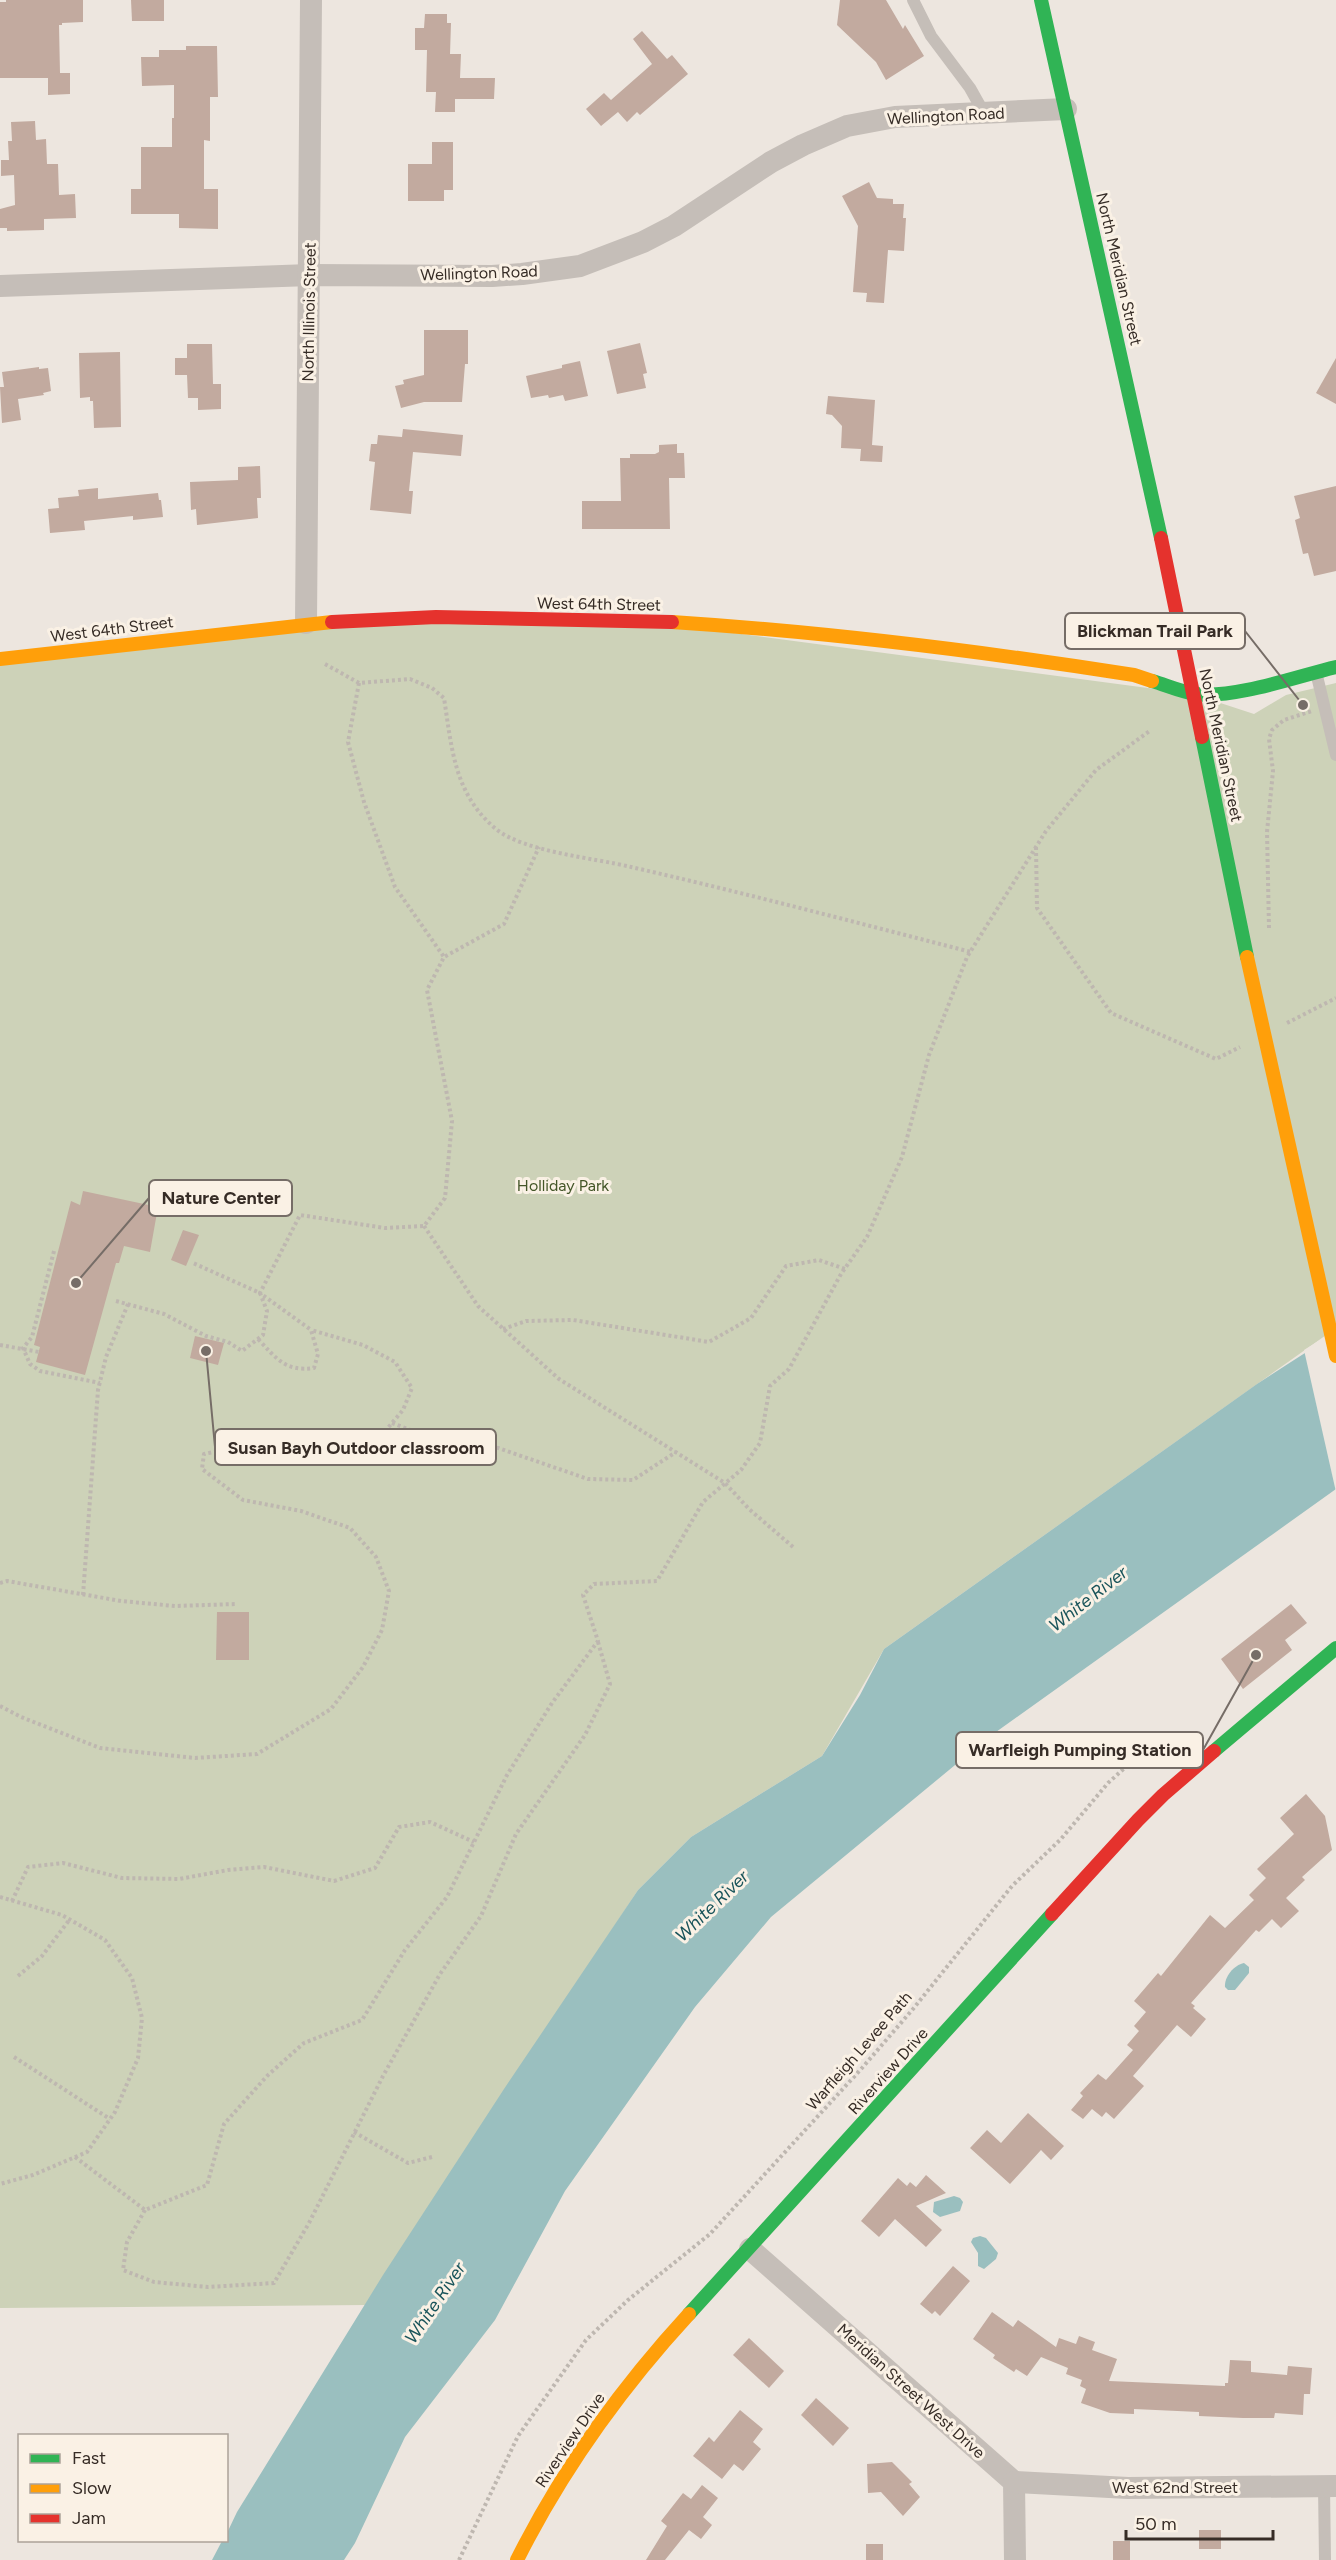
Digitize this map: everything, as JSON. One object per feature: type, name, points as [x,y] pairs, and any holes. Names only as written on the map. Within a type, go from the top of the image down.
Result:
[{"type":"street","name":"North Illinois Street","points":[[306,623],[311,0]]},
{"type":"street","name":"North Meridian Street","points":[[1041,0],[1142,447],[1246,957],[1336,1356]]},
{"type":"street","name":"Wellington Road","points":[[3,286],[310,275],[502,275],[579,266],[643,242],[674,226],[771,162],[847,126],[895,117],[1066,109]]},
{"type":"street","name":"West 64th Street","points":[[0,658],[306,623],[436,617],[636,620],[775,629],[993,653],[1134,675],[1193,694]]},
{"type":"street","points":[[1193,694],[1242,690],[1336,667]]},
{"type":"street","name":"Riverview Drive","points":[[516,2560],[548,2503],[622,2393],[660,2345],[1138,1820],[1336,1648]]},
{"type":"street","name":"Meridian Street West Drive","points":[[750,2248],[1014,2482]]},
{"type":"street","points":[[1014,2482],[1015,2560]]},
{"type":"street","name":"West 62nd Street","points":[[1014,2482],[1128,2488],[1330,2486]]},
{"type":"lane","points":[[913,0],[932,36],[970,88],[984,113]]},
{"type":"lane","points":[[1316,672],[1336,755]]},
{"type":"lane","points":[[1325,2560],[1330,2486]]},
{"type":"path","points":[[325,664],[359,683],[410,680],[432,688],[444,698],[457,774],[473,807],[498,831],[526,844],[631,867],[971,952]]},
{"type":"path","points":[[359,683],[348,742],[364,801],[396,887],[444,957]]},
{"type":"path","points":[[1269,934],[1267,832],[1273,771],[1269,739],[1272,730],[1284,720],[1325,709]]},
{"type":"path","points":[[598,1641],[552,1702],[507,1775],[447,1897],[405,1950],[362,2020],[304,2043],[267,2076],[224,2124],[207,2185],[145,2210],[126,2242],[123,2270],[154,2282],[208,2287],[274,2283],[309,2223],[354,2132],[440,1974],[482,1916],[516,1834],[590,1725],[610,1684],[598,1641],[583,1595],[594,1584],[657,1581],[703,1502],[741,1470],[760,1443],[770,1386],[789,1369],[845,1269],[867,1237],[902,1158],[929,1055],[971,952],[1036,846],[1096,770],[1151,730]]},
{"type":"path","points":[[1036,846],[1037,908],[1111,1012],[1216,1059],[1246,1044]]},
{"type":"path","points":[[424,1226],[445,1198],[452,1121],[427,990],[444,957],[504,924],[539,847]]},
{"type":"path","points":[[1286,1024],[1336,998]]},
{"type":"path","points":[[116,1301],[164,1314],[206,1336],[228,1342],[242,1352],[263,1335],[267,1311],[260,1293],[300,1215],[385,1228],[424,1226]]},
{"type":"path","points":[[424,1226],[478,1306],[559,1379],[725,1483],[749,1509],[793,1547]]},
{"type":"path","points":[[23,1348],[32,1337],[54,1251]]},
{"type":"path","points":[[503,1329],[526,1321],[573,1320],[709,1342],[751,1318],[786,1266],[819,1260],[845,1269]]},
{"type":"path","points":[[0,1706],[21,1717],[100,1748],[195,1758],[257,1754],[331,1709],[363,1667],[382,1630],[389,1591],[376,1557],[350,1528],[301,1511],[243,1500],[202,1469],[204,1454],[223,1450],[308,1449],[381,1436],[403,1410],[412,1388],[396,1362],[363,1345],[311,1330],[260,1293],[193,1263]]},
{"type":"path","points":[[83,1595],[100,1383],[106,1357],[128,1304]]},
{"type":"path","points":[[258,1339],[281,1363],[300,1370],[314,1368],[318,1354],[311,1330]]},
{"type":"path","points":[[0,1345],[39,1352]]},
{"type":"path","points":[[23,1348],[30,1364],[40,1371],[100,1383]]},
{"type":"path","points":[[392,1423],[431,1438],[498,1448],[588,1479],[633,1480],[676,1452]]},
{"type":"path","points":[[0,1583],[7,1581],[83,1595],[175,1606],[237,1604]]},
{"type":"path","name":"Warfleigh Levee Path","points":[[459,2560],[518,2436],[586,2340],[628,2300],[710,2234],[862,2068],[913,2009],[1012,1886],[1061,1839],[1108,1783],[1147,1748],[1166,1742],[1191,1742]]},
{"type":"path","points":[[12,1901],[28,1867],[63,1863],[122,1878],[179,1879],[228,1870],[264,1868],[334,1881],[375,1868],[399,1827],[430,1822],[474,1842]]},
{"type":"path","points":[[0,1897],[62,1915],[105,1940],[132,1978],[142,2018],[138,2058],[110,2119],[87,2152],[33,2175],[0,2184]]},
{"type":"path","points":[[18,1976],[42,1956],[70,1919]]},
{"type":"path","points":[[14,2057],[110,2119]]},
{"type":"path","points":[[354,2132],[408,2163],[432,2157]]},
{"type":"path","points":[[75,2157],[145,2210]]},
{"type":"green space","name":"Holliday Park","points":[[636,620],[1193,694],[1254,714],[1286,695],[1336,683],[1336,1328],[884,1649],[822,1756],[691,1837],[638,1890],[365,2305],[0,2308],[0,659],[306,623]]},
{"type":"water","name":"White River","points":[[1336,1333],[1336,1489],[989,1737],[771,1917],[695,2007],[565,2191],[495,2320],[405,2437],[355,2543],[344,2560],[212,2560],[221,2542],[228,2542],[228,2531],[237,2512],[383,2275],[504,2089],[638,1890],[691,1837],[822,1756],[860,1695],[884,1649],[1257,1384]]},
{"type":"water","points":[[1244,1963],[1249,1967],[1249,1973],[1235,1990],[1228,1990],[1225,1983],[1228,1976],[1233,1969]]},
{"type":"water","points":[[954,2196],[963,2202],[960,2211],[940,2217],[933,2212],[934,2202]]},
{"type":"water","points":[[980,2236],[986,2238],[998,2253],[996,2259],[984,2269],[978,2266],[978,2253],[971,2242],[973,2238]]},
{"type":"pier","points":[[1336,1330],[1336,1492],[1304,1350]]},
{"type":"building","points":[[6,0],[83,0],[83,22],[59,25],[60,73],[70,73],[70,94],[48,95],[48,78],[0,78],[0,2],[6,2]]},
{"type":"building","points":[[131,0],[164,0],[164,21],[132,21]]},
{"type":"building","points":[[840,0],[886,0],[903,29],[905,25],[924,56],[886,80],[876,62],[837,25]]},
{"type":"building","points":[[425,14],[447,14],[447,23],[451,23],[450,54],[461,54],[460,78],[495,78],[494,99],[455,99],[455,112],[435,112],[436,92],[426,92],[427,50],[415,50],[415,28],[424,28]]},
{"type":"building","points":[[642,31],[667,59],[672,55],[688,74],[640,115],[637,112],[627,122],[618,112],[601,126],[586,109],[604,93],[611,100],[652,64],[633,39]]},
{"type":"building","points":[[186,46],[217,46],[218,97],[210,97],[210,141],[204,140],[204,189],[218,189],[218,229],[179,228],[179,214],[131,214],[131,189],[141,189],[141,147],[172,147],[172,118],[174,118],[174,85],[142,86],[141,57],[159,57],[159,50],[186,50]]},
{"type":"building","points":[[35,121],[36,140],[46,139],[47,164],[58,164],[59,195],[75,194],[76,218],[44,219],[44,230],[7,231],[7,228],[0,228],[0,209],[15,205],[14,175],[1,176],[1,160],[9,160],[8,141],[12,141],[11,122]]},
{"type":"building","points":[[432,142],[453,142],[453,190],[444,190],[444,201],[408,201],[408,164],[432,164]]},
{"type":"building","points":[[869,182],[877,198],[893,199],[893,204],[904,204],[903,218],[906,218],[904,251],[888,250],[884,303],[866,302],[867,293],[853,292],[858,226],[842,196]]},
{"type":"building","points":[[424,330],[468,330],[468,364],[465,364],[462,402],[424,402],[401,408],[395,386],[404,384],[403,380],[424,375]]},
{"type":"building","points":[[640,343],[647,373],[643,374],[646,388],[617,394],[607,351]]},
{"type":"building","points":[[187,344],[212,344],[213,384],[221,384],[221,409],[198,410],[198,398],[188,398],[187,375],[175,375],[175,358],[187,358]]},
{"type":"building","points":[[120,352],[121,427],[94,428],[93,401],[90,401],[90,397],[80,398],[79,353]]},
{"type":"building","points":[[1336,358],[1336,404],[1316,393]]},
{"type":"building","points":[[580,361],[588,396],[565,401],[563,395],[531,398],[526,376],[562,368],[562,365]]},
{"type":"building","points":[[39,367],[39,369],[48,368],[51,391],[43,393],[44,395],[18,399],[21,420],[2,423],[0,387],[4,387],[2,372]]},
{"type":"building","points":[[828,396],[875,400],[872,445],[883,446],[882,462],[860,461],[861,449],[841,448],[842,426],[832,415],[826,414]]},
{"type":"building","points":[[403,429],[463,435],[461,456],[413,452],[409,491],[413,491],[411,514],[370,510],[375,462],[369,461],[371,444],[377,444],[378,435],[402,437]]},
{"type":"building","points":[[677,444],[677,453],[684,453],[685,478],[669,478],[670,529],[582,529],[582,501],[621,501],[620,458],[630,458],[630,454],[655,454],[659,452],[659,445]]},
{"type":"building","points":[[260,466],[261,498],[257,498],[258,518],[197,525],[196,509],[191,510],[190,482],[238,480],[238,467]]},
{"type":"building","points":[[1336,486],[1336,571],[1314,576],[1308,553],[1303,554],[1295,520],[1300,518],[1294,496]]},
{"type":"building","points":[[98,488],[98,499],[158,493],[163,517],[133,520],[133,516],[84,521],[85,530],[50,533],[48,509],[59,508],[58,498],[79,496],[78,490]]},
{"type":"building","points":[[83,1191],[158,1207],[150,1252],[124,1246],[119,1263],[116,1263],[85,1375],[36,1362],[40,1347],[34,1345],[71,1201],[80,1205]]},
{"type":"building","points":[[183,1230],[199,1235],[186,1266],[171,1260]]},
{"type":"building","points":[[195,1336],[224,1343],[218,1365],[190,1358]]},
{"type":"building","points":[[1291,1604],[1307,1623],[1285,1640],[1292,1650],[1243,1689],[1221,1659]]},
{"type":"building","points":[[217,1612],[249,1612],[249,1660],[216,1660]]},
{"type":"building","points":[[1306,1794],[1325,1816],[1332,1850],[1302,1877],[1305,1880],[1286,1898],[1299,1911],[1281,1928],[1272,1919],[1259,1932],[1256,1930],[1191,2003],[1195,2006],[1193,2008],[1206,2019],[1191,2037],[1177,2025],[1133,2076],[1144,2086],[1114,2119],[1106,2112],[1102,2117],[1092,2109],[1083,2119],[1071,2110],[1083,2096],[1080,2093],[1098,2074],[1106,2080],[1133,2050],[1127,2045],[1139,2031],[1134,2026],[1146,2012],[1134,2001],[1158,1973],[1161,1976],[1210,1915],[1225,1928],[1254,1900],[1249,1895],[1266,1878],[1257,1869],[1294,1834],[1280,1818]]},
{"type":"building","points":[[1028,2113],[1064,2146],[1051,2160],[1041,2150],[1010,2184],[970,2148],[987,2130],[1001,2143]]},
{"type":"building","points":[[926,2175],[946,2193],[916,2206],[942,2230],[926,2247],[895,2219],[879,2237],[861,2221],[898,2178],[907,2186],[910,2182],[916,2187]]},
{"type":"building","points":[[953,2266],[970,2281],[940,2316],[935,2311],[932,2314],[920,2304]]},
{"type":"building","points":[[992,2312],[1013,2327],[1018,2320],[1056,2347],[1059,2338],[1076,2344],[1079,2336],[1095,2342],[1092,2350],[1117,2359],[1109,2381],[1225,2386],[1225,2383],[1228,2383],[1230,2360],[1251,2361],[1251,2372],[1287,2375],[1288,2366],[1312,2368],[1310,2394],[1304,2394],[1303,2415],[1275,2413],[1274,2418],[1199,2416],[1199,2412],[1134,2409],[1134,2414],[1110,2413],[1081,2403],[1086,2389],[1080,2386],[1082,2380],[1066,2374],[1068,2368],[1041,2357],[1027,2376],[1016,2369],[1014,2372],[993,2358],[995,2355],[973,2339]]},
{"type":"building","points":[[749,2338],[784,2371],[769,2388],[733,2355]]},
{"type":"building","points":[[816,2398],[849,2428],[833,2446],[801,2415]]},
{"type":"building","points":[[740,2410],[763,2429],[753,2442],[761,2449],[743,2471],[734,2464],[722,2479],[693,2456],[709,2437],[714,2442]]},
{"type":"building","points":[[892,2462],[912,2482],[909,2484],[920,2497],[903,2516],[881,2492],[868,2493],[867,2464]]},
{"type":"building","points":[[702,2485],[718,2498],[703,2517],[712,2525],[701,2539],[689,2530],[665,2560],[646,2560],[667,2526],[661,2521],[683,2493],[691,2499]]},
{"type":"building","points":[[1199,2530],[1221,2530],[1221,2549],[1199,2549]]},
{"type":"building","points":[[1113,2541],[1130,2541],[1130,2560],[1113,2560]]},
{"type":"building","points":[[866,2544],[883,2544],[883,2560],[866,2560]]},
{"type":"traffic: fast","points":[[1041,0],[1161,538]]},
{"type":"traffic: fast","points":[[1152,681],[1190,693],[1211,695],[1266,686],[1336,667]]},
{"type":"traffic: fast","points":[[1202,737],[1247,957]]},
{"type":"traffic: fast","points":[[1214,1751],[1336,1648]]},
{"type":"traffic: fast","points":[[689,2314],[1052,1914]]},
{"type":"traffic: slow","points":[[0,659],[332,622]]},
{"type":"traffic: slow","points":[[672,622],[788,631],[961,650],[1134,675],[1152,681]]},
{"type":"traffic: slow","points":[[1247,957],[1336,1356]]},
{"type":"traffic: slow","points":[[517,2560],[553,2494],[594,2431],[640,2371],[689,2314]]},
{"type":"traffic: jam","points":[[1161,538],[1202,737]]},
{"type":"traffic: jam","points":[[332,622],[436,617],[672,622]]},
{"type":"traffic: jam","points":[[1052,1914],[1138,1820],[1214,1751]]},
{"type":"place","name":"Blickman Trail Park","points":[[1303,705]]},
{"type":"place","name":"Nature Center","points":[[76,1283]]},
{"type":"place","name":"Susan Bayh Outdoor classroom","points":[[206,1351]]},
{"type":"place","name":"Warfleigh Pumping Station","points":[[1256,1655]]}]
